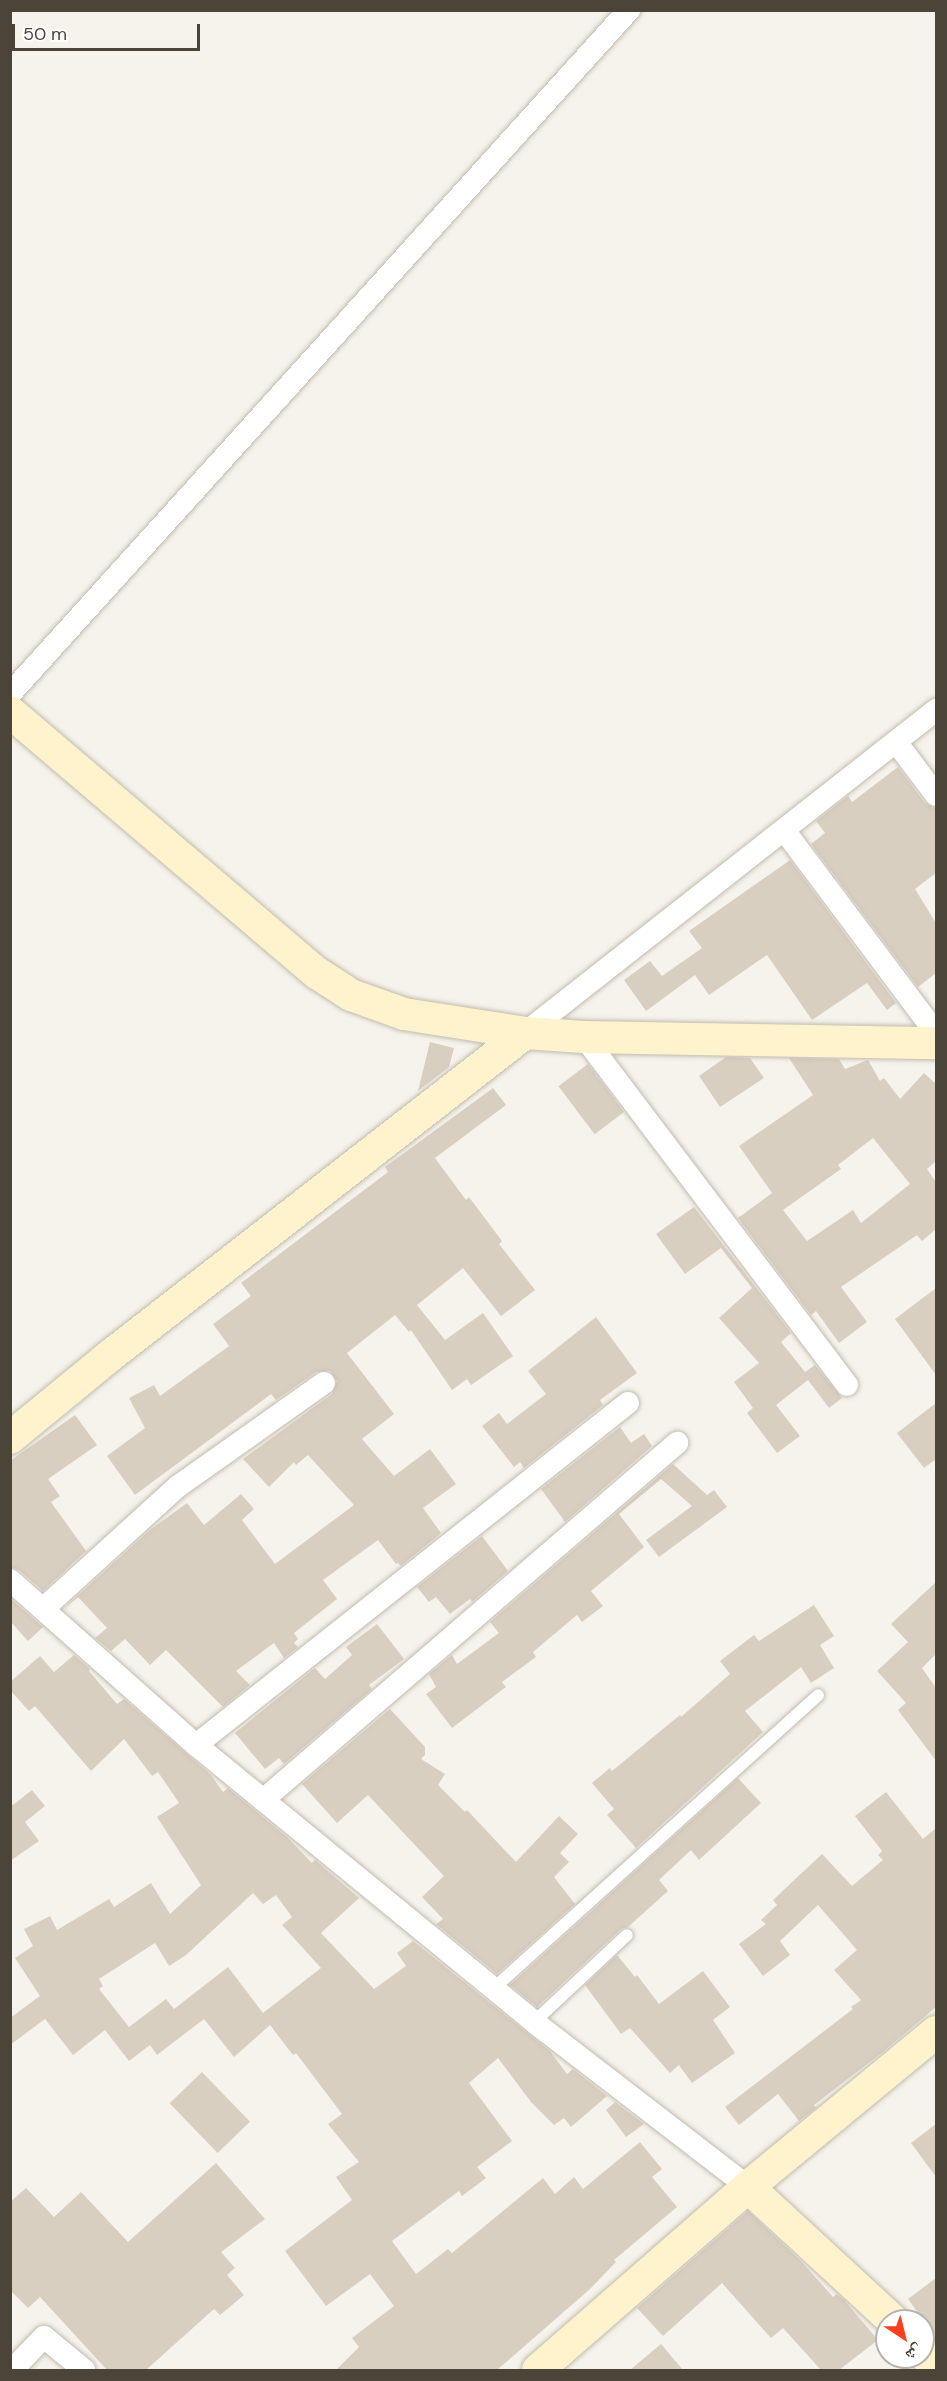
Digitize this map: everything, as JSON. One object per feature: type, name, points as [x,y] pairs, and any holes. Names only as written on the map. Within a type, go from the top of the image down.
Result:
[{"type":"street","points":[[10,694],[629,10]]},
{"type":"street","points":[[10,1438],[111,1355],[936,710]]},
{"type":"street","points":[[10,712],[317,973],[351,995],[404,1014],[525,1033],[584,1037],[936,1043]]},
{"type":"street","points":[[896,742],[936,795]]},
{"type":"street","points":[[784,830],[936,1033]]},
{"type":"street","points":[[584,1037],[847,1385]]},
{"type":"street","points":[[43,1609],[177,1487],[324,1383]]},
{"type":"street","points":[[196,1745],[628,1403]]},
{"type":"street","points":[[263,1800],[677,1443]]},
{"type":"street","points":[[10,1580],[196,1745],[534,2022],[748,2187],[880,2309]]},
{"type":"street","points":[[538,2370],[748,2187],[936,2032]]},
{"type":"street","points":[[12,2370],[44,2337],[84,2370]]},
{"type":"lane","points":[[493,1989],[818,1695]]},
{"type":"lane","points":[[534,2022],[627,1935]]},
{"type":"building","points":[[898,767],[925,803],[936,808],[936,873],[915,889],[936,923],[936,973],[918,987],[811,844],[825,833],[816,821],[848,796],[852,802]]},
{"type":"building","points":[[790,860],[896,1003],[887,1010],[867,983],[812,1020],[767,955],[709,995],[695,975],[646,1011],[624,980],[650,961],[662,976],[702,948],[689,931]]},
{"type":"building","points":[[430,1042],[454,1048],[449,1067],[418,1091]]},
{"type":"building","points":[[726,1057],[750,1058],[764,1078],[720,1107],[699,1076]]},
{"type":"building","points":[[789,1058],[839,1059],[845,1069],[868,1060],[880,1081],[884,1078],[900,1099],[924,1073],[936,1084],[936,1161],[927,1169],[936,1182],[936,1229],[922,1241],[917,1235],[841,1287],[867,1322],[839,1343],[816,1311],[811,1315],[738,1218],[772,1193],[739,1146],[813,1095]],"holes":[[[873,1138],[910,1184],[861,1223],[853,1210],[807,1241],[783,1210],[841,1169],[838,1165]]]},
{"type":"building","points":[[588,1064],[624,1112],[595,1134],[558,1086]]},
{"type":"building","points":[[493,1088],[506,1105],[435,1158],[466,1200],[469,1197],[502,1241],[499,1244],[535,1290],[501,1316],[463,1268],[417,1305],[445,1340],[483,1313],[513,1356],[471,1385],[467,1379],[452,1390],[411,1330],[409,1332],[395,1315],[347,1353],[394,1414],[362,1439],[394,1476],[430,1449],[456,1484],[423,1508],[441,1533],[401,1566],[396,1564],[378,1540],[323,1580],[337,1599],[294,1633],[298,1639],[294,1643],[298,1647],[284,1658],[274,1643],[236,1671],[250,1685],[223,1707],[166,1650],[150,1665],[125,1639],[111,1651],[95,1638],[107,1628],[78,1597],[63,1609],[150,1530],[187,1503],[204,1525],[241,1494],[254,1509],[242,1520],[275,1564],[354,1505],[308,1455],[296,1465],[294,1462],[269,1487],[243,1459],[332,1394],[337,1381],[330,1371],[316,1372],[276,1400],[271,1394],[135,1495],[107,1456],[145,1428],[129,1398],[154,1385],[160,1396],[229,1346],[213,1324],[251,1296],[241,1283],[388,1172],[385,1167]]},
{"type":"building","points":[[694,1207],[791,1333],[781,1342],[805,1372],[815,1365],[842,1398],[829,1408],[808,1380],[776,1405],[800,1436],[777,1453],[747,1413],[753,1408],[734,1382],[759,1363],[719,1318],[752,1288],[721,1248],[685,1274],[656,1234]]},
{"type":"building","points":[[936,1288],[936,1375],[895,1319]]},
{"type":"building","points":[[596,1317],[637,1373],[600,1400],[603,1405],[524,1468],[520,1462],[514,1467],[482,1426],[499,1413],[507,1424],[546,1394],[528,1371]]},
{"type":"building","points":[[936,1403],[936,1459],[924,1468],[897,1433]]},
{"type":"building","points":[[75,1415],[97,1445],[48,1479],[60,1496],[51,1502],[86,1551],[43,1591],[19,1570],[10,1567],[10,1461]]},
{"type":"building","points":[[620,1427],[631,1443],[644,1434],[652,1446],[565,1522],[541,1489]]},
{"type":"building","points":[[673,1464],[707,1495],[714,1490],[727,1507],[659,1557],[646,1540],[692,1506],[661,1479],[619,1514],[644,1547],[591,1591],[603,1606],[582,1622],[577,1615],[533,1652],[536,1657],[502,1682],[506,1687],[452,1728],[426,1694],[436,1687],[429,1674],[452,1655],[457,1664],[499,1633],[490,1622]]},
{"type":"building","points":[[482,1536],[508,1571],[472,1602],[470,1599],[450,1614],[436,1597],[429,1602],[417,1587]]},
{"type":"building","points":[[936,1582],[936,1654],[922,1668],[936,1688],[936,1761],[898,1710],[906,1703],[877,1671],[908,1642],[891,1624]]},
{"type":"building","points":[[10,1598],[43,1627],[28,1641],[10,1621]]},
{"type":"building","points":[[814,1605],[834,1636],[820,1645],[834,1668],[811,1683],[801,1667],[745,1711],[763,1732],[636,1848],[607,1815],[614,1809],[592,1783],[610,1768],[612,1771],[680,1715],[681,1717],[730,1674],[720,1661],[754,1635],[759,1641]]},
{"type":"building","points":[[377,1624],[404,1659],[369,1685],[372,1689],[284,1764],[279,1758],[265,1769],[235,1733],[315,1668],[325,1679],[352,1655],[346,1647]]},
{"type":"building","points":[[74,1655],[90,1669],[89,1671],[117,1704],[124,1699],[211,1775],[223,1792],[228,1788],[288,1838],[312,1863],[315,1860],[359,1898],[321,1933],[374,1989],[406,1966],[397,1953],[413,1941],[550,2051],[567,2074],[573,2069],[607,2096],[571,2127],[564,2118],[554,2125],[531,2102],[498,2058],[469,2083],[512,2141],[477,2167],[486,2178],[462,2196],[459,2191],[392,2241],[416,2274],[448,2249],[452,2253],[543,2178],[555,2194],[574,2177],[583,2189],[640,2142],[662,2169],[652,2177],[677,2207],[614,2260],[616,2262],[590,2289],[497,2370],[336,2370],[359,2347],[352,2338],[394,2306],[370,2274],[326,2306],[285,2251],[352,2200],[336,2177],[359,2162],[328,2124],[342,2114],[296,2053],[293,2055],[270,2025],[234,2057],[204,2019],[157,2055],[150,2045],[129,2061],[105,2030],[73,2055],[45,2019],[10,2045],[10,2018],[40,1996],[15,1958],[33,1946],[24,1929],[50,1916],[57,1930],[109,1899],[114,1907],[151,1883],[170,1914],[201,1885],[157,1817],[179,1803],[158,1772],[152,1776],[124,1739],[91,1771],[35,1706],[29,1711],[10,1690],[10,1682],[40,1656],[54,1672]],"holes":[[[253,1893],[263,1904],[276,1895],[292,1917],[282,1925],[321,1968],[263,2013],[228,1967],[174,2009],[166,1999],[129,2027],[99,1989],[103,1986],[99,1979],[155,1943],[169,1966],[186,1955]]]},
{"type":"building","points":[[390,1709],[425,1747],[425,1755],[421,1759],[445,1774],[438,1785],[465,1812],[467,1810],[516,1862],[559,1816],[578,1834],[560,1853],[569,1862],[554,1877],[575,1904],[497,1974],[436,1924],[443,1919],[422,1897],[444,1876],[368,1795],[337,1823],[302,1784]]},
{"type":"building","points":[[738,1778],[761,1803],[699,1860],[691,1850],[659,1880],[668,1891],[628,1927],[621,1929],[537,2007],[510,1985]]},
{"type":"building","points":[[32,1790],[45,1806],[25,1822],[39,1841],[10,1861],[10,1802],[13,1805]]},
{"type":"building","points":[[886,1792],[923,1839],[936,1828],[936,2007],[814,2105],[816,2108],[799,2121],[778,2094],[739,2125],[725,2107],[853,2009],[851,2007],[861,2000],[834,1970],[857,1950],[818,1905],[780,1941],[790,1955],[763,1976],[739,1944],[766,1924],[761,1920],[777,1905],[773,1900],[822,1854],[852,1886],[883,1860],[878,1855],[882,1851],[855,1816]]},
{"type":"building","points":[[617,1955],[635,1977],[637,1975],[659,2004],[703,1971],[730,2007],[713,2020],[735,2053],[692,2083],[679,2065],[670,2073],[630,2028],[621,2034],[585,1985]]},
{"type":"building","points":[[202,2072],[250,2122],[218,2153],[170,2103]]},
{"type":"building","points":[[615,2102],[644,2124],[626,2137],[606,2110]]},
{"type":"building","points":[[936,2124],[936,2177],[911,2143]]},
{"type":"building","points":[[216,2163],[265,2219],[221,2252],[235,2268],[227,2275],[244,2295],[220,2315],[214,2309],[146,2370],[107,2370],[40,2297],[28,2308],[10,2290],[10,2202],[26,2188],[54,2217],[81,2192],[128,2242]]},
{"type":"building","points":[[748,2211],[800,2260],[833,2297],[837,2294],[844,2300],[875,2336],[875,2342],[839,2370],[821,2370],[783,2328],[771,2338],[722,2283],[663,2336],[637,2308]]},
{"type":"building","points":[[936,2278],[936,2338],[935,2309],[915,2309],[908,2299]]},
{"type":"building","points":[[661,2344],[683,2370],[630,2370]]}]
